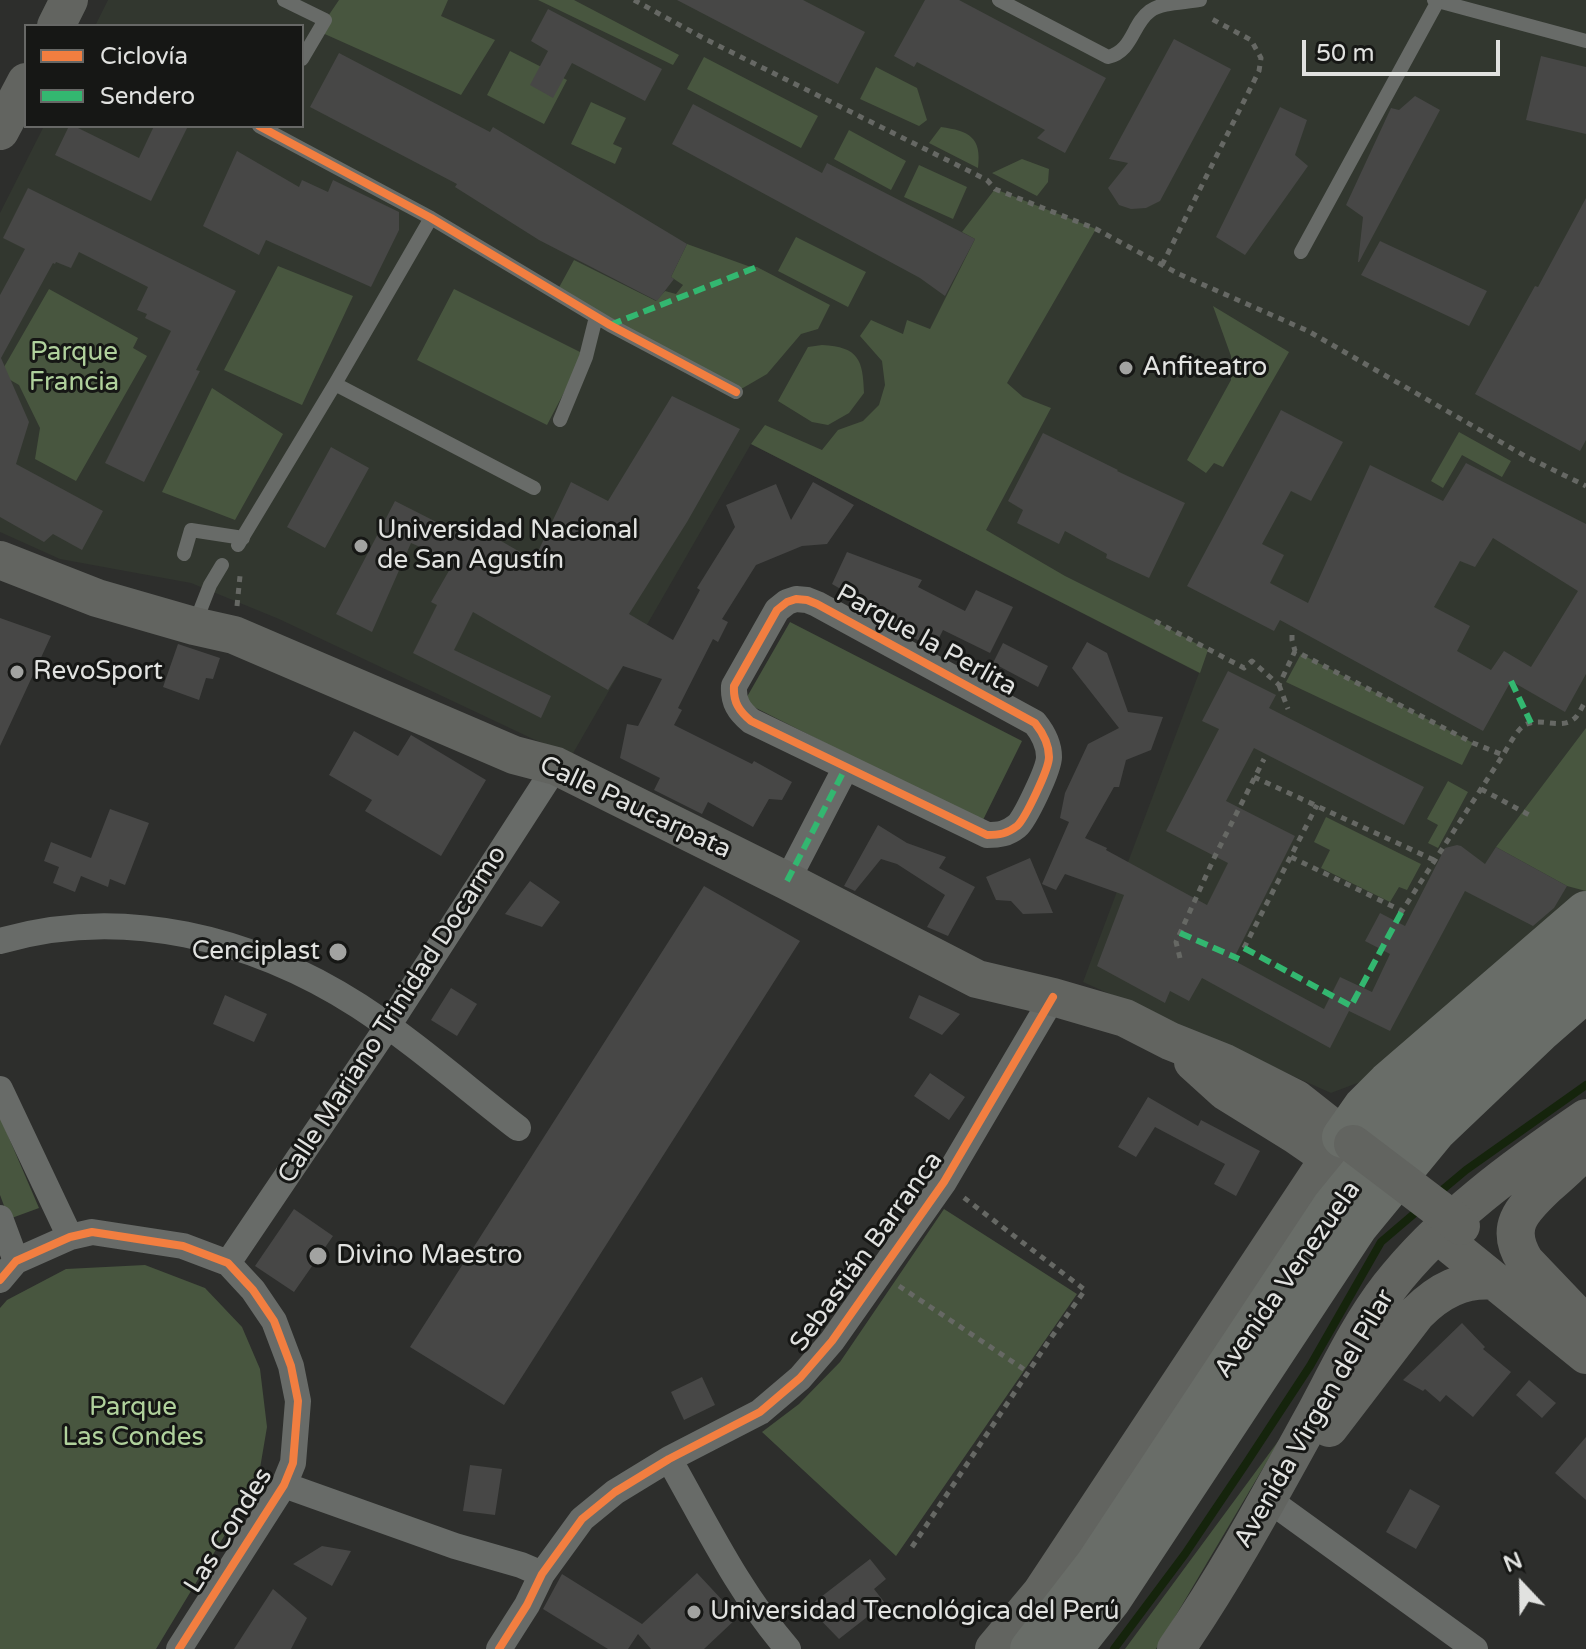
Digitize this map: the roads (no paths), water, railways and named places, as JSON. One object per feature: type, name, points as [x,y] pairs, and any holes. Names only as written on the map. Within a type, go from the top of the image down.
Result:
[{"type":"main road","points":[[57,24],[69,0]]},
{"type":"main road","points":[[0,131],[24,86]]},
{"type":"main road","name":"Calle Paucarpata","points":[[0,560],[97,598],[234,635],[514,755],[556,766],[977,979],[1125,1018],[1170,1041],[1225,1063],[1296,1099],[1341,1150],[1455,1235]]},
{"type":"main road","points":[[1341,1150],[1364,1107],[1388,1083],[1586,912]]},
{"type":"main road","name":"Avenida Venezuela","points":[[1031,1649],[1096,1565],[1333,1207],[1413,1109],[1586,945]]},
{"type":"main road","name":"Avenida Venezuela","points":[[1071,1649],[1110,1600],[1357,1226],[1436,1130],[1586,991]]},
{"type":"main road","name":"Avenida Virgen del Pilar","points":[[1176,1649],[1212,1598],[1360,1332],[1387,1290],[1442,1228],[1586,1118]]},
{"type":"main road","name":"Avenida Venezuela","points":[[994,1649],[1041,1593],[1341,1150]]},
{"type":"main road","points":[[1586,1151],[1524,1209],[1515,1228],[1519,1251],[1525,1261],[1586,1327]]},
{"type":"main road","points":[[1455,1235],[1495,1281],[1586,1355]]},
{"type":"main road","points":[[1455,1235],[1586,1327]]},
{"type":"main road","points":[[1290,1460],[1324,1435],[1428,1302],[1460,1284],[1495,1281]]},
{"type":"street","name":"Parque la Perlita","points":[[796,599],[817,604],[1035,723],[1043,732],[1049,756],[1047,769],[1019,825],[1003,835],[987,835],[846,767],[751,721],[737,706],[734,696],[734,686],[777,610],[796,599]]},
{"type":"street","name":"Calle Mariano Trinidad Docarmo","points":[[228,1263],[388,1026],[556,766]]},
{"type":"street","points":[[787,881],[846,767]]},
{"type":"street","points":[[0,941],[49,929],[136,927],[176,931],[233,946],[284,965],[356,1005],[388,1026],[518,1128]]},
{"type":"street","name":"Sebastián Barranca","points":[[499,1649],[527,1605],[542,1574],[582,1519],[615,1492],[669,1459],[760,1412],[800,1378],[832,1341],[944,1182],[1053,997]]},
{"type":"street","points":[[0,1089],[70,1237]]},
{"type":"street","points":[[0,1218],[8,1270]]},
{"type":"street","name":"Las Condes","points":[[8,1270],[70,1237],[92,1232],[183,1246],[228,1263],[253,1290],[274,1321],[291,1366],[298,1401],[293,1463],[284,1485],[179,1649]]},
{"type":"street","points":[[669,1459],[748,1597],[788,1649]]},
{"type":"street","points":[[284,1485],[542,1574]]},
{"type":"street","points":[[1269,1500],[1475,1649]]},
{"type":"lane","points":[[284,0],[325,20],[304,56]]},
{"type":"lane","points":[[999,0],[1108,57],[1125,49],[1152,9],[1193,1]]},
{"type":"lane","points":[[1301,252],[1436,0],[1586,41]]},
{"type":"lane","points":[[264,128],[431,218],[596,317],[736,392]]},
{"type":"lane","points":[[184,554],[191,530],[241,541],[431,218]]},
{"type":"lane","points":[[560,420],[586,357],[596,317]]},
{"type":"lane","points":[[335,384],[534,488]]},
{"type":"lane","points":[[194,626],[210,585],[222,565]]},
{"type":"waterway","points":[[1435,1196],[1466,1170],[1586,1085]]},
{"type":"waterway","points":[[1114,1649],[1185,1554],[1310,1366],[1381,1242],[1422,1207]]},
{"type":"place","name":"Anfiteatro","points":[[1126,368]]},
{"type":"place","name":"Universidad Nacional de San Agustín","points":[[361,546]]},
{"type":"place","name":"RevoSport","points":[[17,672]]},
{"type":"place","name":"Cenciplast","points":[[338,952]]},
{"type":"place","name":"Divino Maestro","points":[[318,1256]]},
{"type":"place","name":"Universidad Tecnológica del Perú","points":[[694,1612]]},
{"type":"park label","name":"Parque Francia","points":[[74,368]]},
{"type":"park label","name":"Parque Las Condes","points":[[133,1423]]}]
